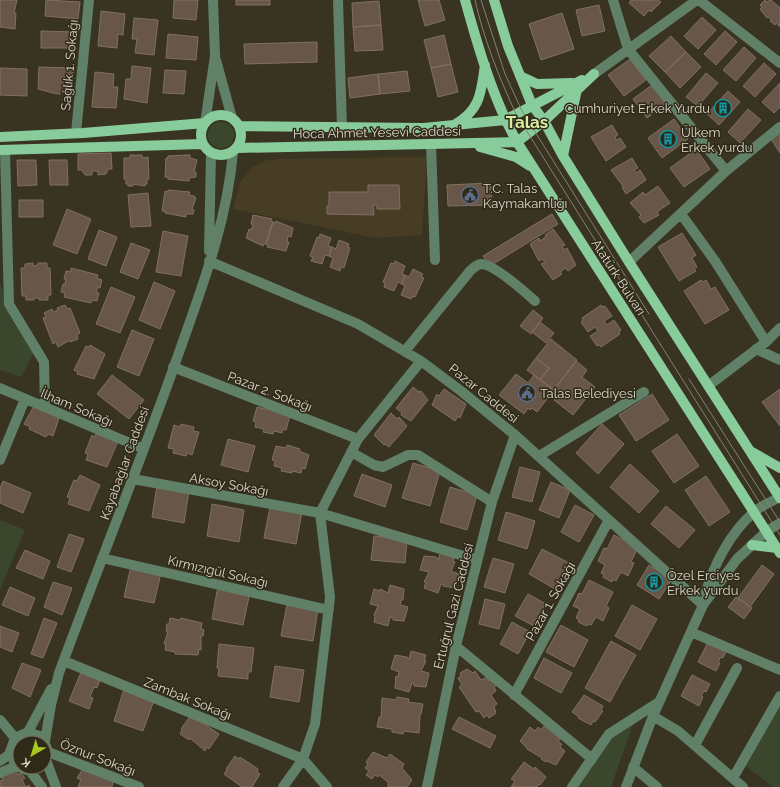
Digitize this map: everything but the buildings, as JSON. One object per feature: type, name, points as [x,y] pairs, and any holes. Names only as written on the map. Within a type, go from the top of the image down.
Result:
[{"type":"main road","name":"Atatürk Bulvarı","points":[[465,0],[505,120],[516,142],[767,531],[778,551]]},
{"type":"main road","name":"Atatürk Bulvarı","points":[[494,0],[508,46],[532,105],[544,121],[563,156],[629,262],[780,498]]},
{"type":"main road","points":[[452,126],[463,120],[474,109],[480,96],[485,63]]},
{"type":"main road","points":[[516,142],[544,121],[577,86],[594,74]]},
{"type":"main road","points":[[520,76],[537,84],[577,86]]},
{"type":"main road","points":[[505,120],[532,105],[577,86]]},
{"type":"main road","points":[[563,156],[577,86]]},
{"type":"main road","points":[[0,137],[205,123],[215,116],[226,115],[232,118],[240,126],[242,137],[235,150],[222,156],[211,153],[203,144],[201,133],[205,123]]},
{"type":"main road","name":"Hoca Ahmet Yesevi Caddesi","points":[[240,126],[342,128],[452,126],[505,120]]},
{"type":"main road","name":"Hoca Ahmet Yesevi Caddesi","points":[[235,150],[516,142]]},
{"type":"main road","points":[[2,150],[203,144]]},
{"type":"main road","points":[[456,144],[488,148],[506,153],[516,157],[534,170]]},
{"type":"main road","points":[[750,451],[780,468]]},
{"type":"main road","points":[[752,545],[778,551]]},
{"type":"street","name":"Sağlık 1. Sokağı","points":[[76,133],[88,0]]},
{"type":"street","points":[[205,123],[215,56],[213,0]]},
{"type":"street","points":[[338,0],[342,128]]},
{"type":"street","points":[[613,0],[628,49],[726,171]]},
{"type":"street","points":[[594,74],[698,0],[778,57]]},
{"type":"street","points":[[215,56],[232,118]]},
{"type":"street","points":[[629,262],[726,171],[780,127]]},
{"type":"street","points":[[431,144],[435,260]]},
{"type":"street","points":[[2,150],[9,304],[44,362],[45,407]]},
{"type":"street","name":"Kayabağlar Caddesi","points":[[28,732],[64,661],[144,450],[224,214],[235,150]]},
{"type":"street","name":"Kayabağlar Caddesi","points":[[209,261],[211,153]]},
{"type":"street","points":[[681,214],[715,261],[766,342]]},
{"type":"street","name":"Pazar Caddesi","points":[[209,261],[358,324],[421,361],[515,435],[703,605]]},
{"type":"street","points":[[405,351],[470,270],[480,264],[485,265],[502,275],[535,302]]},
{"type":"street","points":[[708,386],[766,342],[780,328]]},
{"type":"street","points":[[756,349],[780,360]]},
{"type":"street","points":[[283,787],[303,759],[315,724],[330,596],[320,513],[358,439],[421,361]]},
{"type":"street","name":"Pazar 2. Sokağı","points":[[173,368],[358,439]]},
{"type":"street","name":"İlham Sokağı","points":[[0,388],[144,450]]},
{"type":"street","points":[[539,456],[644,392]]},
{"type":"street","points":[[0,460],[25,398]]},
{"type":"street","name":"Ertuğrul Gazi Caddesi","points":[[427,787],[456,646],[477,560],[492,502],[515,435]]},
{"type":"street","points":[[351,452],[374,465],[383,467],[390,465],[408,455],[418,455],[492,502]]},
{"type":"street","name":"Aksoy Sokağı","points":[[133,479],[320,513],[477,560]]},
{"type":"street","points":[[626,787],[653,716],[703,605],[712,576],[725,548],[754,512],[780,498]]},
{"type":"street","name":"Pazar 1. Sokağı","points":[[514,695],[609,520]]},
{"type":"street","points":[[703,605],[725,574],[752,545],[767,531],[780,523]]},
{"type":"street","name":"Kırmızıgül Sokağı","points":[[102,558],[329,610]]},
{"type":"street","points":[[691,632],[780,670]]},
{"type":"street","points":[[456,646],[592,759]]},
{"type":"street","name":"Zambak Sokağı","points":[[64,661],[303,759]]},
{"type":"street","points":[[695,745],[738,668]]},
{"type":"street","name":"Kayabağlar Caddesi","points":[[46,735],[51,705],[59,673]]},
{"type":"street","points":[[733,778],[780,696]]},
{"type":"street","points":[[572,787],[609,734],[659,702]]},
{"type":"street","points":[[653,716],[678,731],[743,787]]},
{"type":"street","points":[[0,720],[12,735]]},
{"type":"street","points":[[22,735],[28,732],[39,735]]},
{"type":"street","points":[[12,743],[10,747],[10,754],[12,758]]},
{"type":"street","points":[[0,761],[10,754]]},
{"type":"street","points":[[303,759],[327,787]]},
{"type":"street","name":"Öznur Sokağı","points":[[52,763],[139,787]]},
{"type":"street","points":[[633,767],[657,787]]},
{"type":"street","points":[[0,773],[12,768]]},
{"type":"street","points":[[33,775],[42,787]]},
{"type":"street","points":[[50,775],[56,787]]},
{"type":"shaded area","points":[[427,157],[422,235],[375,238],[233,209],[240,182],[253,167],[264,161],[277,159]]},
{"type":"green space","points":[[221,122],[230,126],[234,135],[230,144],[221,148],[212,144],[208,135],[212,126]]},
{"type":"green space","points":[[0,283],[14,320],[33,345],[33,355],[21,377],[0,370]]},
{"type":"green space","points":[[0,520],[25,530],[0,590]]},
{"type":"green space","points":[[780,702],[780,787],[773,787],[741,762]]},
{"type":"green space","points":[[633,724],[611,787],[575,787],[614,736]]},
{"type":"tram line","points":[[475,0],[492,58],[516,114],[780,535]]},
{"type":"tram line","points":[[481,0],[505,74],[522,111],[649,314]]},
{"type":"tram line","points":[[689,379],[780,522]]},
{"type":"place","name":"Cumhuriyet Erkek Yurdu","points":[[723,108]]},
{"type":"place","name":"Ülkem Erkek yurdu","points":[[668,139]]},
{"type":"place","name":"T.C. Talas Kaymakamlığı","points":[[470,195]]},
{"type":"place","name":"Talas Belediyesi","points":[[527,393]]},
{"type":"place","name":"Özel Erciyes Erkek yurdu","points":[[654,582]]},
{"type":"district","name":"Talas","points":[[527,122]]}]
